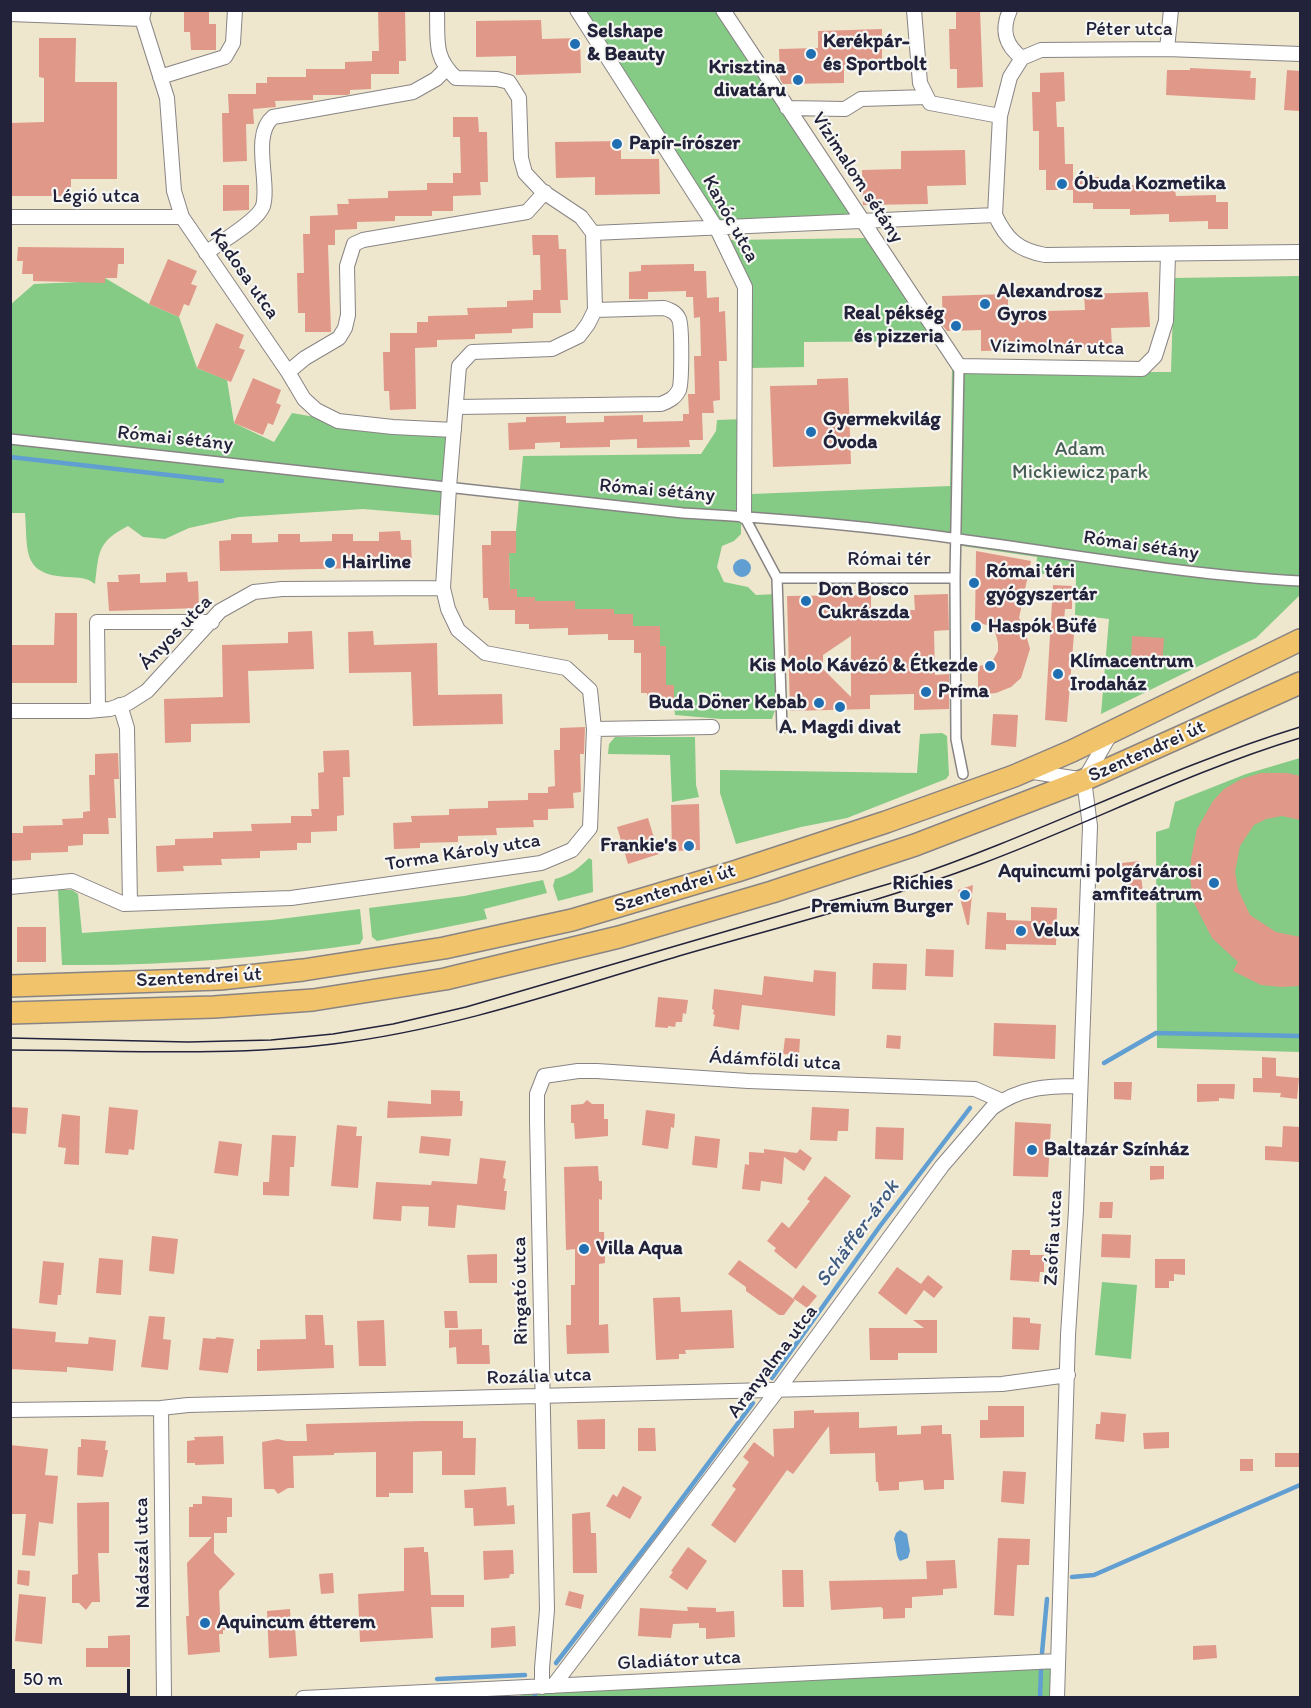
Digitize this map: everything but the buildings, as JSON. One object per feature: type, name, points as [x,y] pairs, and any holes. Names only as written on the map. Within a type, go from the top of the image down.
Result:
[{"type":"main road","name":"Szentendrei út","points":[[10,986],[220,979],[303,970],[444,948],[572,920],[737,871],[886,822],[1026,771],[1111,733],[1300,640]]},
{"type":"main road","name":"Szentendrei út","points":[[10,1013],[214,1007],[313,1000],[445,979],[619,937],[772,892],[897,851],[1084,780],[1300,683]]},
{"type":"street","points":[[160,77],[225,57],[234,43],[235,10]]},
{"type":"street","points":[[437,10],[439,57],[446,69],[456,78],[497,79],[509,82],[519,98],[521,158],[525,173],[544,192],[581,217],[592,233],[595,310],[664,308],[673,311],[679,318],[681,330],[680,388],[671,400],[661,404],[457,407]]},
{"type":"street","name":"Kanóc utca","points":[[577,10],[717,229],[745,287],[744,516],[777,578]]},
{"type":"street","name":"Vízimalom sétány","points":[[723,10],[959,366]]},
{"type":"street","points":[[1010,10],[1006,19],[1005,35],[1009,46],[1022,58],[1010,77],[1000,116],[995,215],[1002,230],[1012,242],[1028,252],[1045,255],[1300,252]]},
{"type":"street","points":[[1167,49],[1170,10]]},
{"type":"street","points":[[914,11],[920,83],[930,103],[1000,116]]},
{"type":"street","points":[[10,14],[143,15]]},
{"type":"street","name":"Kadosa utca","points":[[143,15],[166,98],[174,190],[182,217],[304,399],[316,410],[338,420],[393,427],[454,430]]},
{"type":"street","name":"Péter utca","points":[[1022,58],[1041,50],[1060,49],[1167,49],[1300,54]]},
{"type":"street","points":[[206,253],[254,219],[263,206],[263,139],[268,122],[273,117],[413,92],[436,79],[446,69]]},
{"type":"street","points":[[787,108],[845,110],[861,99],[927,97]]},
{"type":"street","points":[[288,372],[305,358],[339,338],[345,328],[348,315],[347,266],[354,244],[363,240],[527,212],[544,192]]},
{"type":"street","points":[[592,233],[995,215]]},
{"type":"street","name":"Légió utca","points":[[10,217],[182,217]]},
{"type":"street","name":"Vízimolnár utca","points":[[959,366],[1142,369],[1155,356],[1166,321],[1168,254]]},
{"type":"street","name":"Torma Károly utca","points":[[10,887],[72,880],[124,904],[291,898],[541,863],[572,850],[590,828],[594,729],[590,690],[566,668],[485,652],[458,630],[448,609],[444,588],[449,487],[459,366],[472,352],[552,349],[579,336],[595,310]]},
{"type":"street","points":[[955,578],[959,366]]},
{"type":"street","name":"Római sétány","points":[[10,439],[683,513],[744,516],[955,538],[1239,578],[1300,581]]},
{"type":"street","points":[[777,578],[782,728]]},
{"type":"street","name":"Római tér","points":[[777,578],[955,578],[956,739],[963,774]]},
{"type":"street","name":"Ányos utca","points":[[10,711],[98,710],[120,705],[147,691],[220,611],[254,592],[282,589],[444,588]]},
{"type":"street","points":[[98,710],[97,622],[212,622]]},
{"type":"street","points":[[120,705],[127,728],[130,904]]},
{"type":"street","points":[[594,729],[712,727]]},
{"type":"street","points":[[1026,771],[1084,780],[1111,733]]},
{"type":"street","name":"Zsófia utca","points":[[1057,1698],[1068,1335],[1076,1210],[1090,826],[1084,780]]},
{"type":"street","name":"Ádámföldi utca","points":[[544,1076],[597,1071],[748,1081],[975,1089],[1002,1101]]},
{"type":"street","name":"Ringató utca","points":[[544,1076],[537,1094],[548,1687]]},
{"type":"street","name":"Aranyalma utca","points":[[548,1687],[777,1391],[942,1166],[992,1108],[1029,1089],[1080,1086]]},
{"type":"street","name":"Rozália utca","points":[[10,1410],[161,1408],[1002,1384],[1068,1375]]},
{"type":"street","name":"Nádszál utca","points":[[161,1408],[164,1698]]},
{"type":"street","name":"Gladiátor utca","points":[[303,1698],[1057,1661]]},
{"type":"green space","points":[[576,11],[722,11],[862,223],[717,229]]},
{"type":"green space","name":"Adam Mickiewicz park","points":[[867,238],[964,372],[1171,372],[1174,278],[1300,276],[1300,595],[1256,638],[1101,714],[1109,619],[1075,615],[1076,578],[1036,573],[1037,557],[962,546],[963,538],[752,514],[752,494],[950,486],[952,369],[933,341],[804,342],[804,367],[750,368],[751,285],[729,240]]},
{"type":"green space","points":[[105,278],[149,304],[179,317],[197,368],[227,380],[234,423],[274,442],[292,413],[338,421],[454,430],[447,516],[363,509],[239,517],[189,528],[165,539],[143,537],[128,526],[110,537],[101,549],[95,584],[85,579],[53,575],[42,571],[30,558],[25,513],[11,513],[10,305],[34,284]]},
{"type":"green space","points":[[745,419],[744,516],[741,534],[734,541],[722,546],[717,567],[724,582],[748,587],[756,595],[777,594],[780,695],[772,719],[721,719],[675,715],[674,705],[666,685],[666,646],[660,646],[633,626],[633,614],[614,614],[613,609],[575,609],[575,601],[535,601],[535,597],[517,597],[510,589],[509,553],[516,553],[523,456],[701,454],[716,431],[717,420]]},
{"type":"green space","points":[[942,733],[947,736],[949,775],[946,779],[847,818],[736,844],[720,793],[720,770],[917,773],[920,734]]},
{"type":"green space","points":[[615,737],[695,737],[696,785],[699,797],[672,802],[670,755],[608,754],[609,744]]},
{"type":"green space","points":[[1300,758],[1300,1052],[1157,1048],[1156,832],[1169,828],[1175,802],[1246,774]]},
{"type":"green space","points":[[589,858],[592,860],[593,892],[558,901],[553,886],[555,879],[574,871]]},
{"type":"green space","points":[[543,880],[547,893],[484,909],[487,919],[377,941],[372,937],[369,908],[464,896]]},
{"type":"green space","points":[[58,890],[72,890],[78,894],[82,933],[272,920],[360,909],[363,938],[360,944],[248,957],[136,964],[62,965]]},
{"type":"green space","points":[[1102,1282],[1137,1285],[1131,1359],[1095,1355]]},
{"type":"green space","points":[[1057,1661],[1055,1697],[512,1698],[553,1686]]},
{"type":"water","points":[[742,559],[748,562],[751,568],[748,574],[742,577],[736,574],[733,568],[736,562]]},
{"type":"water","points":[[900,1530],[907,1534],[910,1551],[908,1558],[900,1561],[894,1539]]},
{"type":"waterway","points":[[10,457],[222,481]]},
{"type":"waterway","name":"Schäffer-árok","points":[[1104,1063],[1156,1033],[1300,1036]]},
{"type":"waterway","name":"Schäffer-árok","points":[[772,1378],[880,1226],[970,1108]]},
{"type":"waterway","name":"Schäffer-árok","points":[[556,1663],[753,1403]]},
{"type":"waterway","points":[[1072,1577],[1094,1575],[1300,1485]]},
{"type":"waterway","points":[[1042,1653],[1047,1599]]},
{"type":"waterway","points":[[1040,1698],[1041,1670]]},
{"type":"waterway","points":[[437,1679],[525,1675]]},
{"type":"tram line","points":[[10,1038],[188,1042],[271,1040],[333,1034],[393,1024],[466,1007],[909,878],[1250,743],[1300,727]]},
{"type":"tram line","points":[[10,1050],[212,1052],[293,1048],[377,1038],[464,1019],[907,890],[981,864],[1219,766],[1300,738]]},
{"type":"place","name":"Selshape & Beauty","points":[[575,44]]},
{"type":"place","name":"Kerékpár- és Sportbolt","points":[[811,54]]},
{"type":"place","name":"Krisztina divatáru","points":[[798,80]]},
{"type":"place","name":"Papír-írószer","points":[[617,144]]},
{"type":"place","name":"Óbuda Kozmetika","points":[[1062,184]]},
{"type":"place","name":"Alexandrosz Gyros","points":[[985,304]]},
{"type":"place","name":"Real pékség és pizzeria","points":[[956,326]]},
{"type":"place","name":"Gyermekvilág Óvoda","points":[[811,432]]},
{"type":"place","name":"Hairline","points":[[330,563]]},
{"type":"place","name":"Római téri gyógyszertár","points":[[974,583]]},
{"type":"place","name":"Don Bosco Cukrászda","points":[[806,601]]},
{"type":"place","name":"Haspók Büfé","points":[[976,627]]},
{"type":"place","name":"Kis Molo Kávézó & Étkezde","points":[[990,666]]},
{"type":"place","name":"Klímacentrum Irodaház","points":[[1058,674]]},
{"type":"place","name":"Príma","points":[[926,692]]},
{"type":"place","name":"Buda Döner Kebab","points":[[819,703]]},
{"type":"place","name":"A. Magdi divat","points":[[840,707]]},
{"type":"place","name":"Frankie's","points":[[689,846]]},
{"type":"place","name":"Aquincumi polgárvárosi amfiteátrum","points":[[1214,883]]},
{"type":"place","name":"Richies Premium Burger","points":[[965,895]]},
{"type":"place","name":"Velux","points":[[1021,931]]},
{"type":"place","name":"Baltazár Színház","points":[[1032,1150]]},
{"type":"place","name":"Villa Aqua","points":[[584,1249]]},
{"type":"place","name":"Aquincum étterem","points":[[205,1623]]}]
